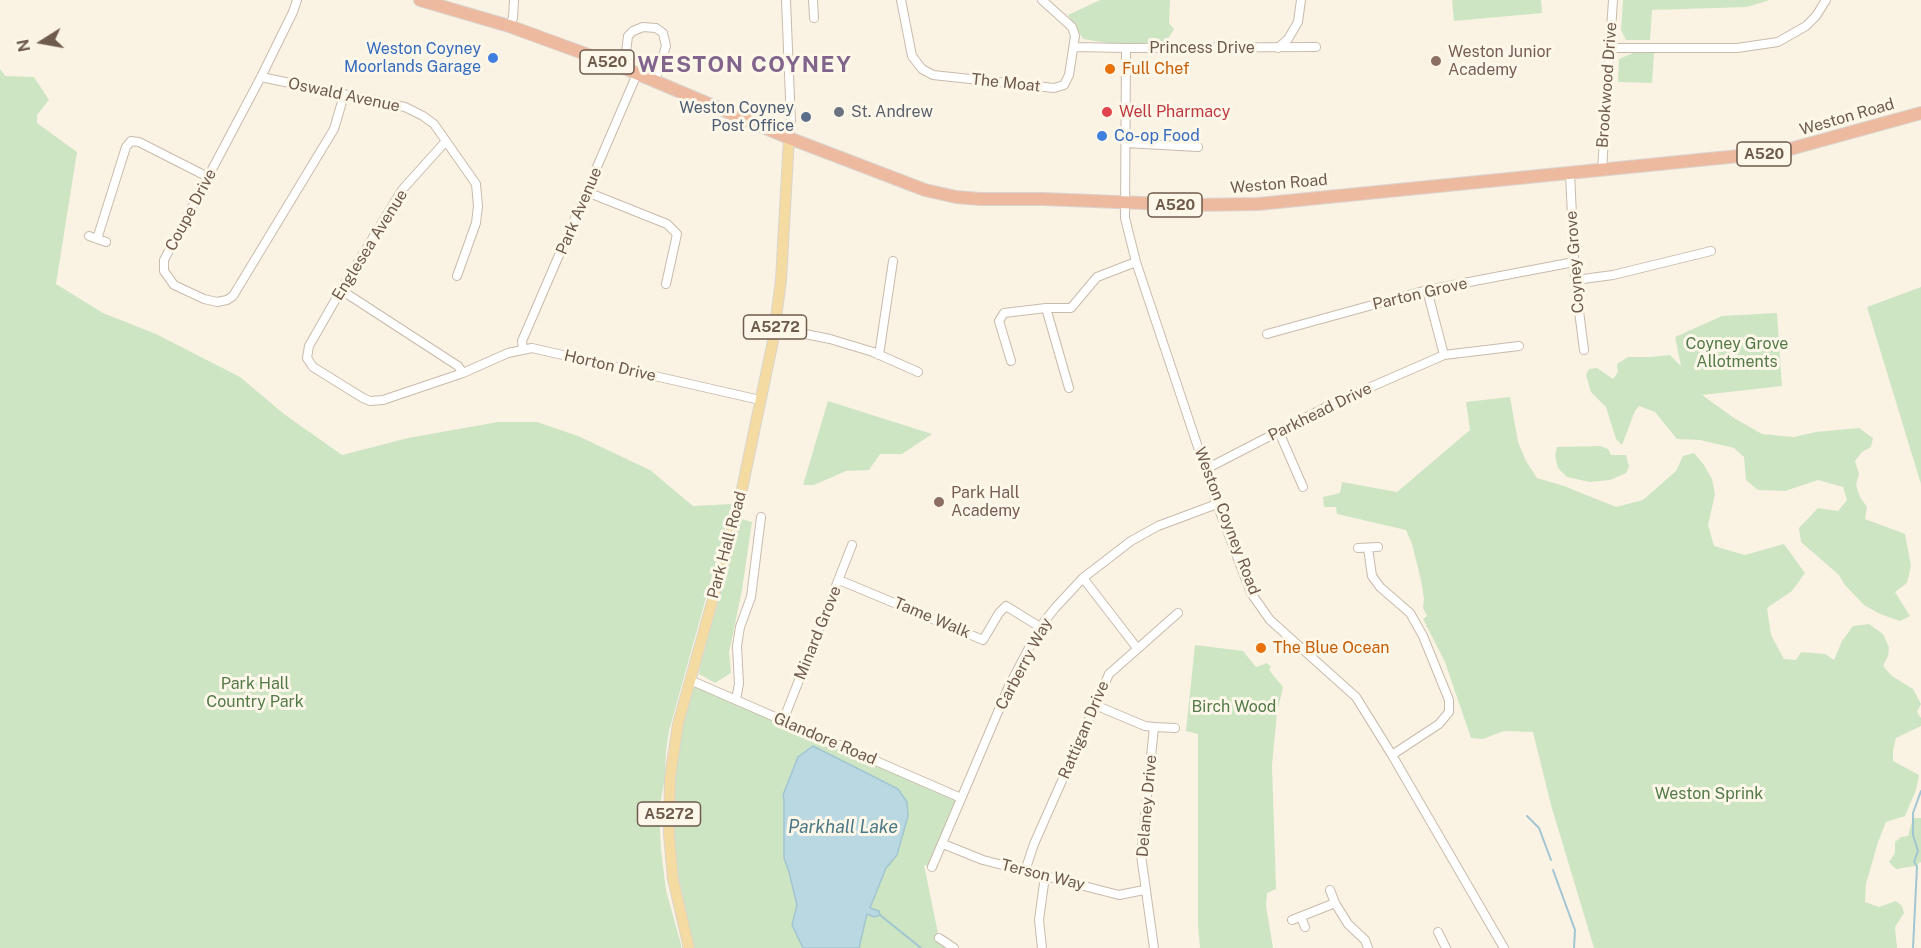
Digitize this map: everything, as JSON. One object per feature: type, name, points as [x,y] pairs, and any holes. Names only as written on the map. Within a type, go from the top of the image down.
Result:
[{"type":"highway","name":"Weston Road","points":[[420,0],[509,26],[624,68],[789,138],[925,190],[956,196],[1192,205],[1258,204],[1779,152],[1921,113]]},
{"type":"main road","name":"Park Hall Road","points":[[689,948],[673,879],[669,808],[670,778],[678,724],[737,513],[775,328],[783,249],[789,138]]},
{"type":"street","name":"Coupe Drive","points":[[297,0],[261,76],[164,260],[164,270],[174,285],[204,299],[217,302],[233,296],[334,129],[344,95]]},
{"type":"street","points":[[509,26],[513,18],[514,0]]},
{"type":"street","points":[[786,0],[791,109],[789,138]]},
{"type":"street","points":[[813,0],[814,18]]},
{"type":"street","name":"The Moat","points":[[901,0],[912,56],[916,64],[933,75],[1054,88],[1064,85],[1069,75],[1075,47]]},
{"type":"street","points":[[1042,0],[1072,27],[1075,47]]},
{"type":"street","name":"Princess Drive","points":[[1278,48],[1288,39],[1298,22],[1301,0]]},
{"type":"street","name":"Brookwood Drive","points":[[1602,170],[1613,0]]},
{"type":"street","points":[[1610,48],[1737,48],[1778,42],[1806,26],[1816,16],[1826,0]]},
{"type":"street","points":[[624,68],[628,36],[643,27],[656,28],[663,33],[666,46],[656,81]]},
{"type":"street","name":"Princess Drive","points":[[1075,47],[1316,47]]},
{"type":"street","name":"Weston Coyney Road","points":[[1126,48],[1125,218],[1136,262],[1217,504],[1251,593],[1270,620],[1356,697],[1392,754],[1504,948]]},
{"type":"street","name":"Park Avenue","points":[[523,348],[522,341],[637,74]]},
{"type":"street","name":"Oswald Avenue","points":[[261,76],[405,107],[434,124],[477,184],[476,223],[457,276]]},
{"type":"street","points":[[97,239],[126,147],[131,141],[140,142],[208,177]]},
{"type":"street","name":"Englesea Avenue","points":[[446,141],[402,190],[309,346],[307,358],[313,367],[324,375],[370,400],[383,400],[463,373]]},
{"type":"street","points":[[1126,143],[1198,147]]},
{"type":"street","name":"Coyney Grove","points":[[1570,172],[1575,280],[1584,350]]},
{"type":"street","points":[[587,192],[667,224],[677,234],[666,284]]},
{"type":"street","points":[[1575,280],[1613,275],[1710,251]]},
{"type":"street","points":[[879,355],[893,261]]},
{"type":"street","points":[[1011,361],[999,321],[1004,313],[1046,308],[1071,308],[1097,277],[1136,262]]},
{"type":"street","name":"Parton Grove","points":[[1267,334],[1427,290],[1574,262]]},
{"type":"street","points":[[341,290],[458,366],[463,373],[523,348]]},
{"type":"street","points":[[1427,290],[1444,356]]},
{"type":"street","points":[[1046,308],[1069,388]]},
{"type":"street","points":[[775,328],[830,339],[879,355],[918,372]]},
{"type":"street","name":"Parkhead Drive","points":[[1206,469],[1334,403],[1435,358],[1519,346]]},
{"type":"street","name":"Horton Drive","points":[[523,348],[532,348],[760,400]]},
{"type":"street","points":[[1279,432],[1303,487]]},
{"type":"street","name":"Carberry Way","points":[[932,867],[1009,687],[1040,627],[1054,608],[1083,578],[1131,541],[1158,526],[1217,504]]},
{"type":"street","name":"Park Hall Road","points":[[736,699],[739,684],[737,646],[740,627],[751,597],[761,517]]},
{"type":"street","name":"Minard Grove","points":[[783,722],[852,545]]},
{"type":"street","points":[[1358,548],[1378,547]]},
{"type":"street","points":[[1368,548],[1372,576],[1380,588],[1410,613],[1423,636],[1449,700],[1449,712],[1439,724],[1392,754]]},
{"type":"street","points":[[1083,578],[1137,648]]},
{"type":"street","name":"Tame Walk","points":[[839,579],[983,640],[999,613],[1006,606],[1040,627]]},
{"type":"street","name":"Rattigan Drive","points":[[1026,871],[1034,844],[1109,674],[1178,613]]},
{"type":"street","name":"Glandore Road","points":[[690,680],[961,798]]},
{"type":"street","points":[[1095,705],[1145,726],[1175,728]]},
{"type":"street","name":"Delaney Drive","points":[[1154,727],[1141,855],[1144,890],[1154,948]]},
{"type":"street","name":"Terson Way","points":[[943,844],[983,860],[1119,895],[1144,890]]},
{"type":"street","points":[[1042,948],[1039,920],[1045,876]]},
{"type":"street","points":[[1330,890],[1348,924],[1365,940],[1368,948]]},
{"type":"street","points":[[1292,920],[1335,903]]},
{"type":"street","points":[[1301,917],[1305,927]]},
{"type":"street","points":[[1438,932],[1446,948]]},
{"type":"street","points":[[939,938],[954,948]]},
{"type":"green space","points":[[1100,0],[1170,0],[1169,23],[1174,29],[1165,44],[1120,45],[1083,39],[1068,15]]},
{"type":"green space","points":[[1452,0],[1541,0],[1542,13],[1454,21]]},
{"type":"green space","points":[[1623,0],[1770,0],[1747,7],[1652,10],[1650,40],[1626,40],[1621,30]]},
{"type":"green space","points":[[1633,53],[1654,53],[1652,83],[1618,82],[1619,59]]},
{"type":"green space","name":"Park Hall Country Park","points":[[0,69],[5,76],[34,77],[49,100],[37,115],[37,123],[77,152],[56,284],[103,313],[156,334],[240,377],[284,414],[342,455],[408,438],[498,422],[537,422],[578,436],[650,470],[693,506],[732,504],[669,731],[659,811],[666,890],[682,948],[0,948]]},
{"type":"green space","points":[[1921,287],[1921,484],[1867,307]]},
{"type":"green space","name":"Coyney Grove Allotments","points":[[1777,313],[1782,386],[1702,395],[1734,418],[1762,434],[1794,437],[1816,432],[1859,428],[1873,438],[1871,447],[1862,452],[1855,461],[1859,474],[1856,485],[1867,507],[1865,519],[1905,534],[1911,566],[1907,583],[1895,592],[1910,616],[1900,621],[1864,605],[1844,584],[1839,575],[1801,542],[1799,528],[1818,508],[1838,511],[1847,500],[1843,487],[1818,480],[1785,491],[1758,490],[1746,480],[1744,457],[1734,448],[1700,440],[1677,439],[1655,412],[1639,406],[1622,445],[1616,439],[1606,407],[1591,392],[1586,375],[1589,369],[1597,368],[1613,379],[1618,372],[1617,364],[1628,357],[1670,355],[1681,366],[1675,337],[1722,316]]},
{"type":"green space","name":"Weston Sprink","points":[[1510,397],[1518,442],[1537,478],[1616,507],[1643,500],[1676,471],[1683,456],[1694,453],[1712,479],[1715,494],[1708,525],[1714,546],[1745,555],[1784,544],[1805,573],[1792,591],[1767,608],[1771,635],[1784,659],[1796,660],[1801,652],[1825,654],[1834,660],[1842,641],[1853,626],[1869,624],[1883,634],[1889,647],[1883,666],[1892,676],[1913,689],[1921,704],[1917,712],[1921,718],[1921,726],[1896,738],[1893,751],[1893,761],[1919,775],[1916,790],[1905,816],[1886,822],[1866,884],[1865,902],[1879,907],[1896,901],[1902,906],[1904,913],[1895,927],[1897,948],[1594,948],[1551,805],[1533,732],[1504,731],[1483,739],[1471,738],[1445,662],[1423,619],[1427,616],[1423,608],[1421,580],[1406,530],[1337,514],[1336,507],[1324,507],[1323,497],[1340,493],[1342,482],[1397,492],[1470,430],[1466,402]]},
{"type":"green space","points":[[828,401],[932,434],[902,454],[880,454],[869,470],[846,471],[814,485],[803,485]]},
{"type":"green space","points":[[1600,446],[1608,449],[1611,455],[1626,455],[1629,467],[1626,473],[1610,480],[1590,482],[1567,477],[1558,468],[1555,455],[1557,447]]},
{"type":"green space","points":[[741,519],[752,522],[742,590],[729,653],[731,673],[715,683],[699,674],[700,666]]},
{"type":"green space","name":"Birch Wood","points":[[1195,645],[1243,651],[1256,667],[1267,663],[1271,667],[1269,670],[1283,687],[1277,713],[1272,765],[1276,889],[1267,893],[1266,906],[1273,948],[1200,948],[1198,734],[1186,731]]},
{"type":"green space","points":[[690,680],[961,798],[929,867],[924,865],[939,938],[954,948],[689,948],[669,808]]},
{"type":"green space","points":[[1913,818],[1921,818],[1921,862],[1915,866],[1896,869],[1889,862],[1895,853],[1895,842],[1901,837],[1908,836]]},
{"type":"water","name":"Parkhall Lake","points":[[813,746],[898,789],[907,802],[908,816],[897,855],[886,868],[870,908],[879,911],[880,915],[874,917],[867,914],[859,948],[803,948],[792,925],[797,905],[784,858],[783,795],[798,757]]},
{"type":"waterway","points":[[1913,948],[1917,866],[1914,862],[1918,851],[1913,835],[1913,813],[1921,791]]},
{"type":"waterway","points":[[1527,816],[1539,828],[1551,860]]},
{"type":"waterway","points":[[1553,870],[1575,930],[1574,948]]},
{"type":"waterway","points":[[880,915],[921,948]]},
{"type":"place","name":"Weston Coyney Moorlands Garage","points":[[493,58]]},
{"type":"place","name":"Weston Junior Academy","points":[[1436,61]]},
{"type":"place","name":"Full Chef","points":[[1110,69]]},
{"type":"place","name":"St. Andrew","points":[[839,112]]},
{"type":"place","name":"Well Pharmacy","points":[[1107,112]]},
{"type":"place","name":"Weston Coyney Post Office","points":[[806,117]]},
{"type":"place","name":"Co-op Food","points":[[1102,136]]},
{"type":"place","name":"Park Hall Academy","points":[[939,502]]},
{"type":"place","name":"The Blue Ocean","points":[[1261,648]]},
{"type":"district","name":"WESTON COYNEY","points":[[745,65]]}]
